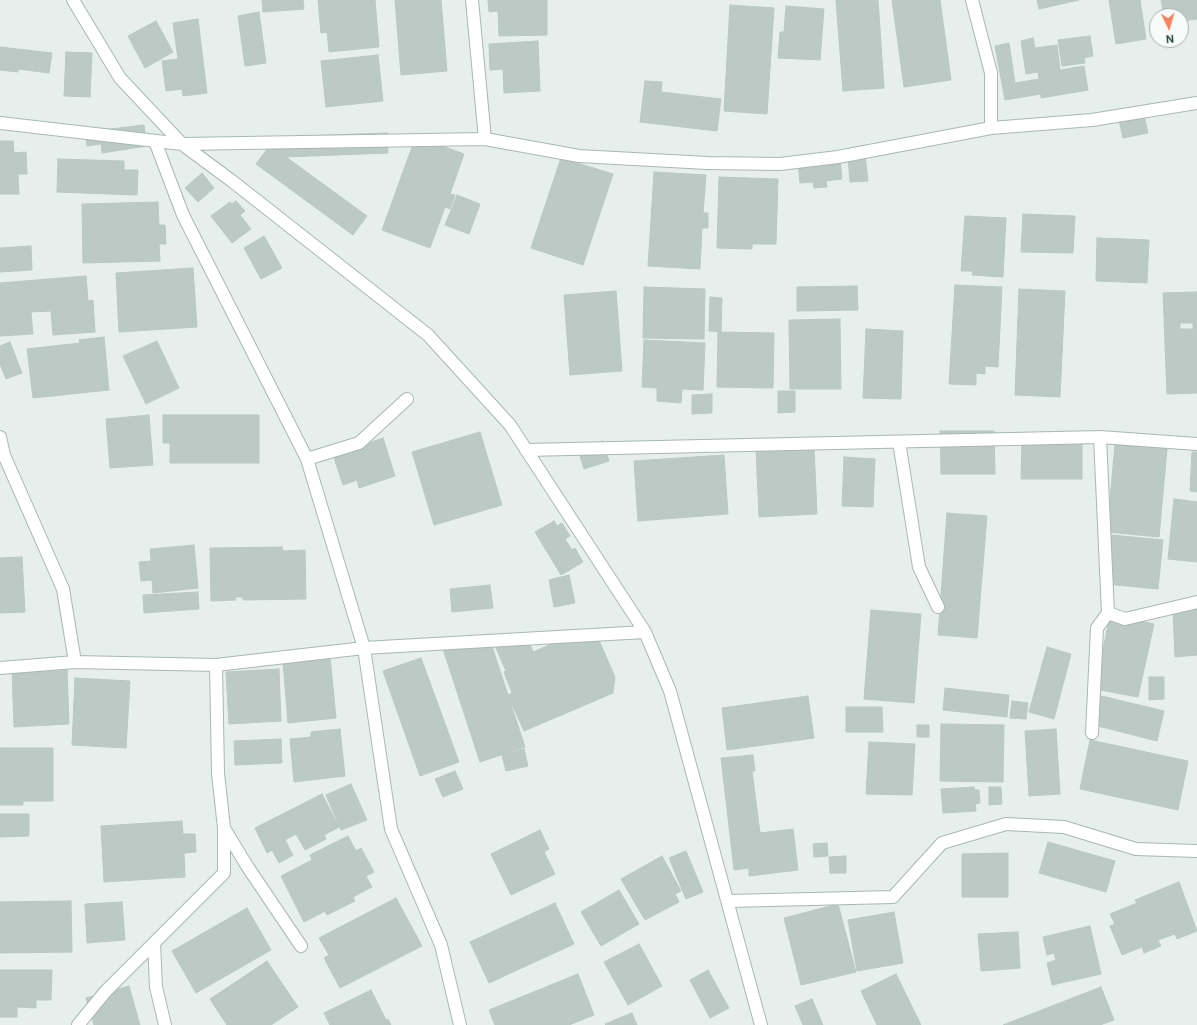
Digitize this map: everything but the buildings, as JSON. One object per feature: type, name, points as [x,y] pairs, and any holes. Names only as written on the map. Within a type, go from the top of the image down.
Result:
[{"type":"street","points":[[73,0],[120,78],[182,144],[238,185],[428,335],[510,425],[645,632],[670,691],[762,1025]]},
{"type":"street","points":[[472,0],[485,140]]},
{"type":"street","points":[[972,0],[991,73],[991,128]]},
{"type":"street","points":[[0,123],[182,144],[485,140],[579,156],[780,164],[838,157],[991,128],[1092,120],[1197,103]]},
{"type":"street","points":[[155,141],[183,215],[307,459],[364,648],[391,829],[441,945],[460,1025]]},
{"type":"street","points":[[307,459],[359,443],[407,399]]},
{"type":"street","points":[[0,437],[4,455],[63,589],[75,662]]},
{"type":"street","points":[[526,450],[1100,437],[1197,444]]},
{"type":"street","points":[[1092,733],[1097,628],[1108,613],[1100,437]]},
{"type":"street","points":[[899,442],[919,567],[938,607]]},
{"type":"street","points":[[1108,613],[1125,619],[1197,602]]},
{"type":"street","points":[[0,668],[75,662],[216,665],[364,648],[645,632]]},
{"type":"street","points":[[78,1025],[105,992],[224,873],[224,828],[218,772],[216,665]]},
{"type":"street","points":[[729,901],[893,897],[942,842],[1006,824],[1064,827],[1136,850],[1197,851]]},
{"type":"street","points":[[224,828],[247,866],[301,946]]},
{"type":"street","points":[[154,943],[156,987],[165,1025]]}]
